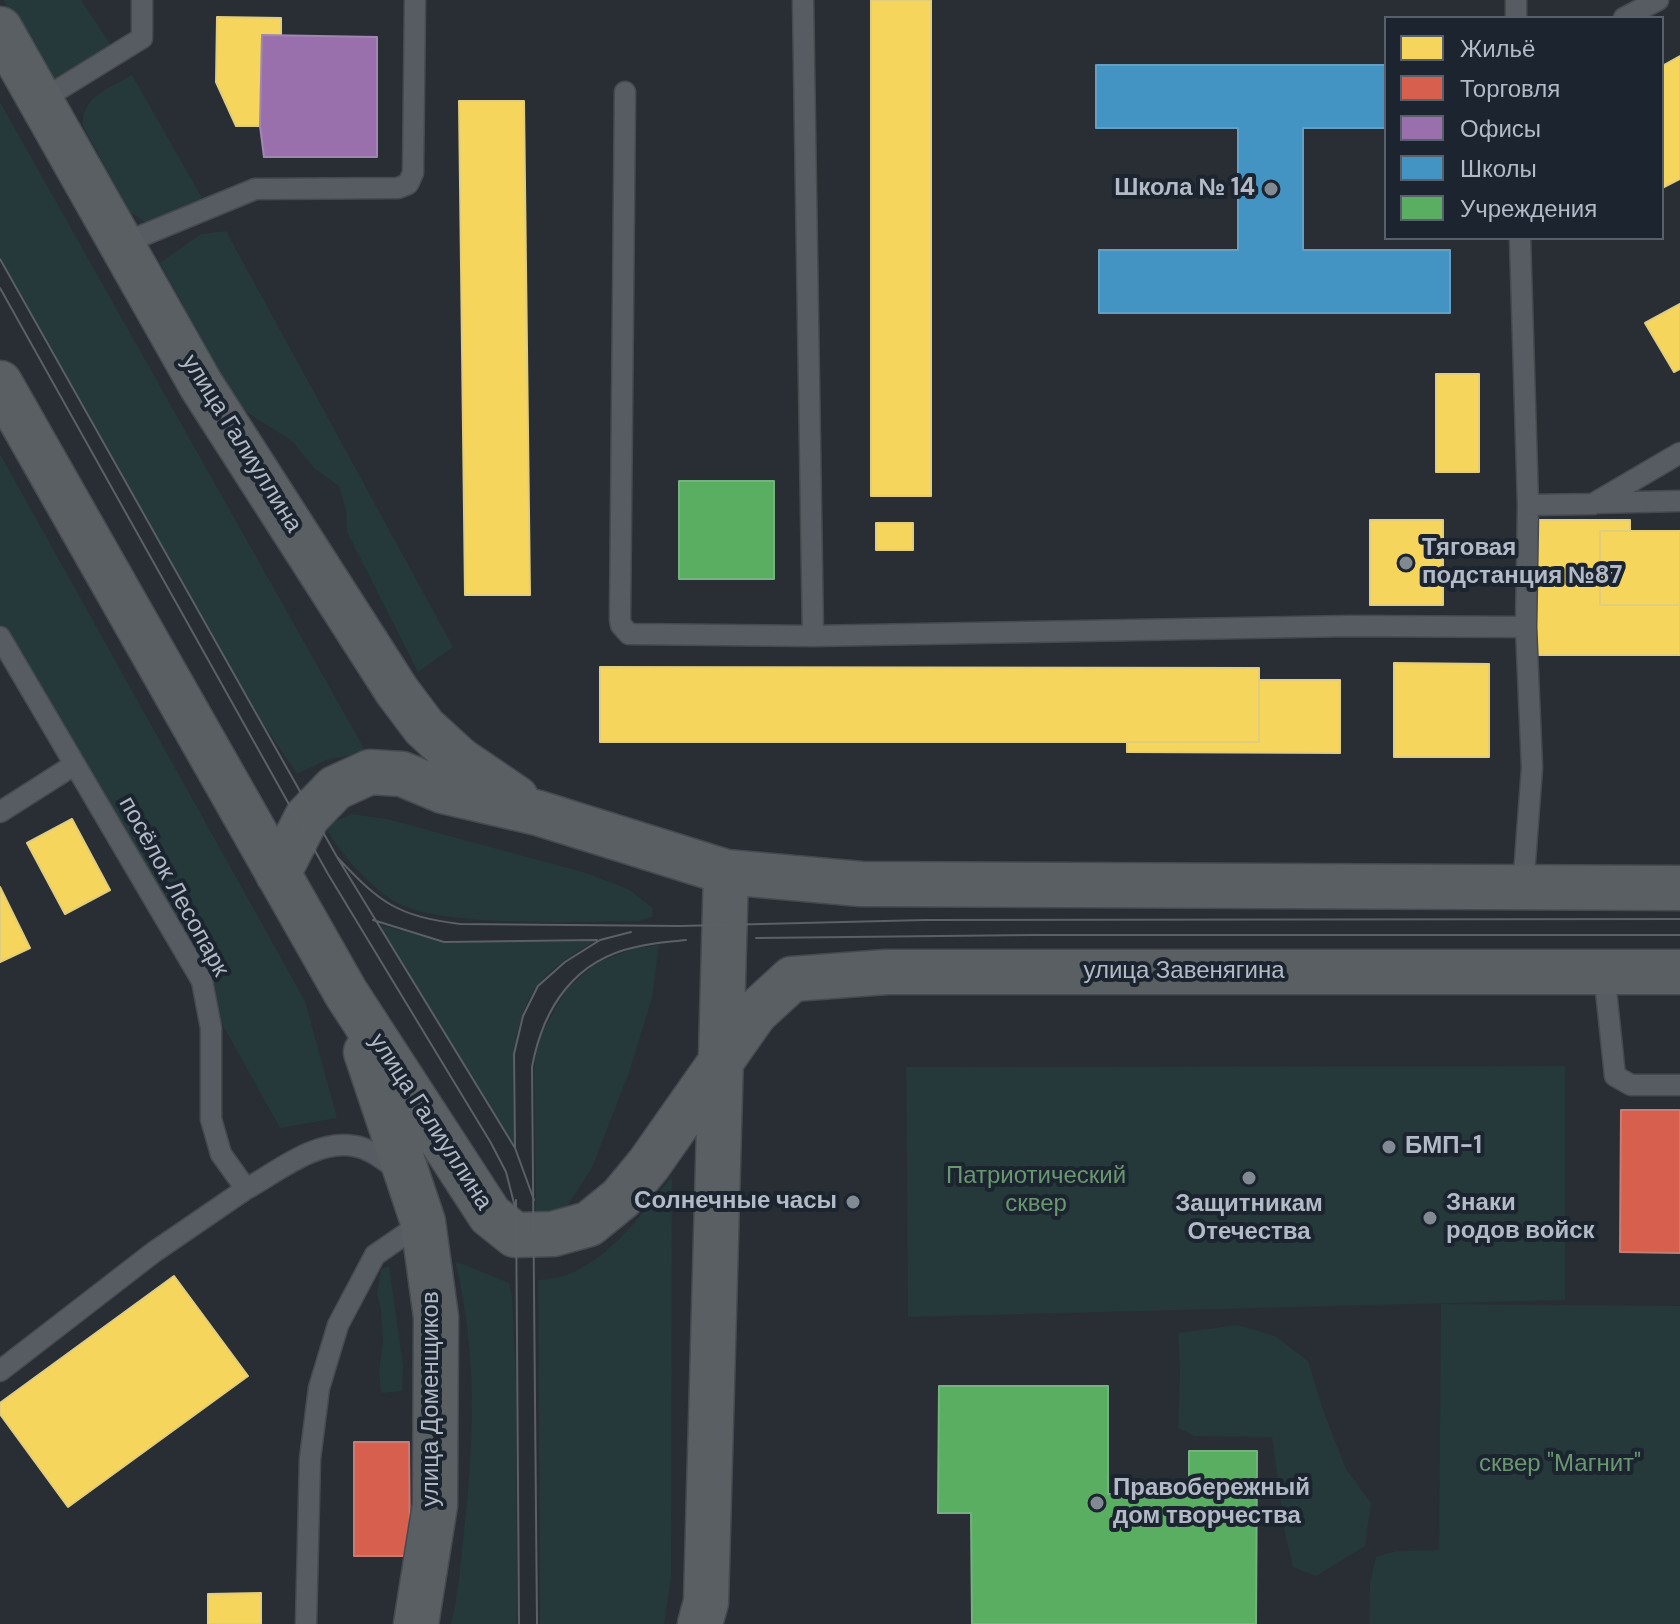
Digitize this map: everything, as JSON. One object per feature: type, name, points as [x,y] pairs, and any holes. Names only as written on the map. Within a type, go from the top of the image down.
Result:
[{"type":"main road","name":"улица Галиуллина","points":[[0,29],[201,385],[397,691],[424,727],[460,760],[538,813]]},
{"type":"main road","name":"улица Галиуллина","points":[[0,383],[346,993],[490,1215],[515,1235],[553,1234],[589,1224],[621,1198],[649,1164],[723,1057]]},
{"type":"main road","name":"улица Галиуллина","points":[[278,874],[307,817],[335,788],[370,772],[402,774],[443,791],[538,813],[726,872]]},
{"type":"main road","points":[[703,1613],[723,1057],[726,872],[861,884],[1680,888]]},
{"type":"main road","name":"улица Завенягина","points":[[723,1057],[755,1013],[792,979],[822,976],[887,972],[1680,972]]},
{"type":"main road","name":"улица Доменщиков","points":[[346,993],[423,1222],[436,1317],[435,1505],[416,1624]]},
{"type":"lane","points":[[40,101],[142,38],[142,0]]},
{"type":"lane","points":[[122,244],[255,189],[398,188],[408,184],[413,173],[415,0]]},
{"type":"lane","points":[[803,0],[813,636]]},
{"type":"lane","points":[[1628,16],[1658,0]]},
{"type":"lane","points":[[625,92],[621,625],[629,634],[813,636],[1350,626],[1526,627]]},
{"type":"lane","points":[[1520,240],[1528,505],[1526,627],[1532,768],[1523,888]]},
{"type":"lane","points":[[1593,504],[1680,453]]},
{"type":"lane","points":[[1528,505],[1680,501]]},
{"type":"lane","name":"посёлок Лесопарк","points":[[0,637],[202,981],[211,1028],[211,1119],[221,1154],[246,1189]]},
{"type":"lane","points":[[0,812],[74,765]]},
{"type":"lane","points":[[1604,972],[1615,1076],[1631,1085],[1680,1085]]},
{"type":"lane","points":[[0,1371],[154,1252],[246,1189],[305,1155],[332,1147],[355,1146],[379,1156],[408,1177]]},
{"type":"lane","points":[[306,1624],[310,1459],[323,1375],[338,1325],[375,1255],[423,1222]]},
{"type":"green space","points":[[3,0],[81,0],[109,42],[110,51],[59,81],[46,74]]},
{"type":"green space","points":[[132,75],[205,203],[160,223],[145,222],[130,212],[83,126],[83,116],[91,101]]},
{"type":"green space","points":[[0,102],[366,752],[326,760],[297,774],[262,722],[0,257]]},
{"type":"green space","points":[[226,231],[453,647],[418,672],[347,532],[346,510],[339,486],[314,468],[292,441],[240,408],[160,263],[201,234]]},
{"type":"green space","points":[[0,454],[305,1001],[337,1118],[280,1128],[0,625]]},
{"type":"green space","points":[[351,814],[387,819],[586,873],[628,889],[653,908],[652,917],[640,921],[512,921],[441,916],[413,909],[392,900],[372,885],[347,859],[326,829],[331,823]]},
{"type":"green space","points":[[377,924],[444,942],[593,942],[564,961],[539,984],[520,1021],[513,1084],[515,1147]]},
{"type":"green space","points":[[659,945],[652,998],[629,1072],[592,1168],[567,1206],[546,1221],[536,1224],[534,1067],[539,1039],[566,989],[598,962],[636,948]]},
{"type":"green space","name":"Патриотический сквер","points":[[1565,1066],[1565,1300],[908,1317],[906,1067]]},
{"type":"green space","points":[[672,1176],[671,1578],[664,1624],[540,1624],[538,1280],[569,1274],[600,1256],[639,1218]]},
{"type":"green space","points":[[455,1261],[509,1283],[512,1296],[516,1382],[517,1624],[451,1624],[467,1505],[472,1400],[468,1330]]},
{"type":"green space","points":[[389,1266],[403,1366],[402,1391],[381,1393],[379,1372],[383,1341],[377,1294],[381,1269]]},
{"type":"green space","name":"сквер \"Магнит\"","points":[[1441,1304],[1680,1306],[1680,1624],[1369,1624],[1370,1582],[1376,1557],[1396,1551],[1439,1550]]},
{"type":"green space","points":[[1238,1325],[1275,1336],[1308,1361],[1346,1469],[1371,1503],[1365,1546],[1316,1576],[1293,1567],[1285,1533],[1272,1437],[1195,1436],[1178,1428],[1178,1333]]},
{"type":"building: Жильё","points":[[871,0],[931,0],[931,496],[871,496]]},
{"type":"building: Жильё","points":[[217,17],[281,18],[281,36],[262,35],[260,126],[236,126],[216,82]]},
{"type":"building: Жильё","points":[[1680,56],[1680,179],[1664,187],[1664,65]]},
{"type":"building: Жильё","points":[[459,101],[524,101],[530,595],[465,595]]},
{"type":"building: Жильё","points":[[1680,304],[1680,369],[1674,372],[1645,323]]},
{"type":"building: Жильё","points":[[1436,374],[1479,374],[1479,472],[1436,472]]},
{"type":"building: Жильё","name":"Тяговая подстанция №87","points":[[1370,520],[1443,520],[1443,605],[1370,605]]},
{"type":"building: Жильё","points":[[1534,520],[1630,520],[1630,531],[1600,531],[1600,605],[1680,605],[1680,655],[1534,655]]},
{"type":"building: Жильё","points":[[876,523],[913,523],[913,550],[876,550]]},
{"type":"building: Жильё","points":[[1600,531],[1680,531],[1680,605],[1600,605]]},
{"type":"building: Жильё","points":[[1394,663],[1489,664],[1489,757],[1394,757]]},
{"type":"building: Жильё","points":[[600,667],[1259,668],[1259,742],[600,742]]},
{"type":"building: Жильё","points":[[1259,680],[1340,680],[1340,753],[1127,752],[1127,742],[1259,742]]},
{"type":"building: Жильё","points":[[72,819],[110,890],[65,914],[27,843]]},
{"type":"building: Жильё","points":[[0,887],[30,948],[0,962]]},
{"type":"building: Жильё","points":[[174,1276],[248,1376],[68,1507],[0,1414],[0,1403]]},
{"type":"building: Жильё","points":[[261,1593],[261,1624],[208,1624],[208,1594]]},
{"type":"building: Торговля","points":[[1621,1110],[1680,1110],[1680,1253],[1620,1252]]},
{"type":"building: Торговля","points":[[354,1442],[409,1442],[410,1556],[354,1556]]},
{"type":"building: Офисы","points":[[262,35],[377,37],[377,157],[264,157],[260,126]]},
{"type":"building: Школы","name":"Школа № 14","points":[[1096,65],[1384,65],[1384,128],[1303,128],[1303,250],[1450,250],[1450,313],[1099,313],[1099,250],[1238,250],[1238,128],[1096,128]]},
{"type":"building: Учреждения","points":[[679,481],[774,481],[774,579],[679,579]]},
{"type":"building: Учреждения","name":"Правобережный дом творчества","points":[[939,1386],[1108,1386],[1108,1494],[1189,1494],[1189,1451],[1257,1451],[1256,1624],[972,1624],[971,1513],[938,1513]]},
{"type":"tram line","points":[[0,259],[337,857],[515,1148],[534,1200]]},
{"type":"tram line","points":[[0,288],[328,874],[491,1143],[506,1172],[516,1211]]},
{"type":"tram line","points":[[337,857],[366,886],[391,905],[420,917],[460,924],[680,926],[925,920],[1680,919]]},
{"type":"tram line","points":[[373,920],[444,942],[597,940]]},
{"type":"tram line","points":[[515,1148],[514,1054],[523,1016],[538,986],[565,962],[600,940],[631,932]]},
{"type":"tram line","points":[[756,938],[1680,935]]},
{"type":"tram line","points":[[537,1624],[532,1067],[537,1045],[553,1007],[579,975],[614,953],[686,940]]},
{"type":"tram line","points":[[516,1200],[519,1624]]},
{"type":"place","name":"Школа № 14","points":[[1271,189]]},
{"type":"place","name":"Тяговая подстанция №87","points":[[1406,563]]},
{"type":"place","name":"БМП-1","points":[[1389,1147]]},
{"type":"place","name":"Защитникам Отечества","points":[[1249,1178]]},
{"type":"place","name":"Солнечные часы","points":[[853,1202]]},
{"type":"place","name":"Знаки родов войск","points":[[1430,1218]]},
{"type":"place","name":"Правобережный дом творчества","points":[[1097,1503]]}]
